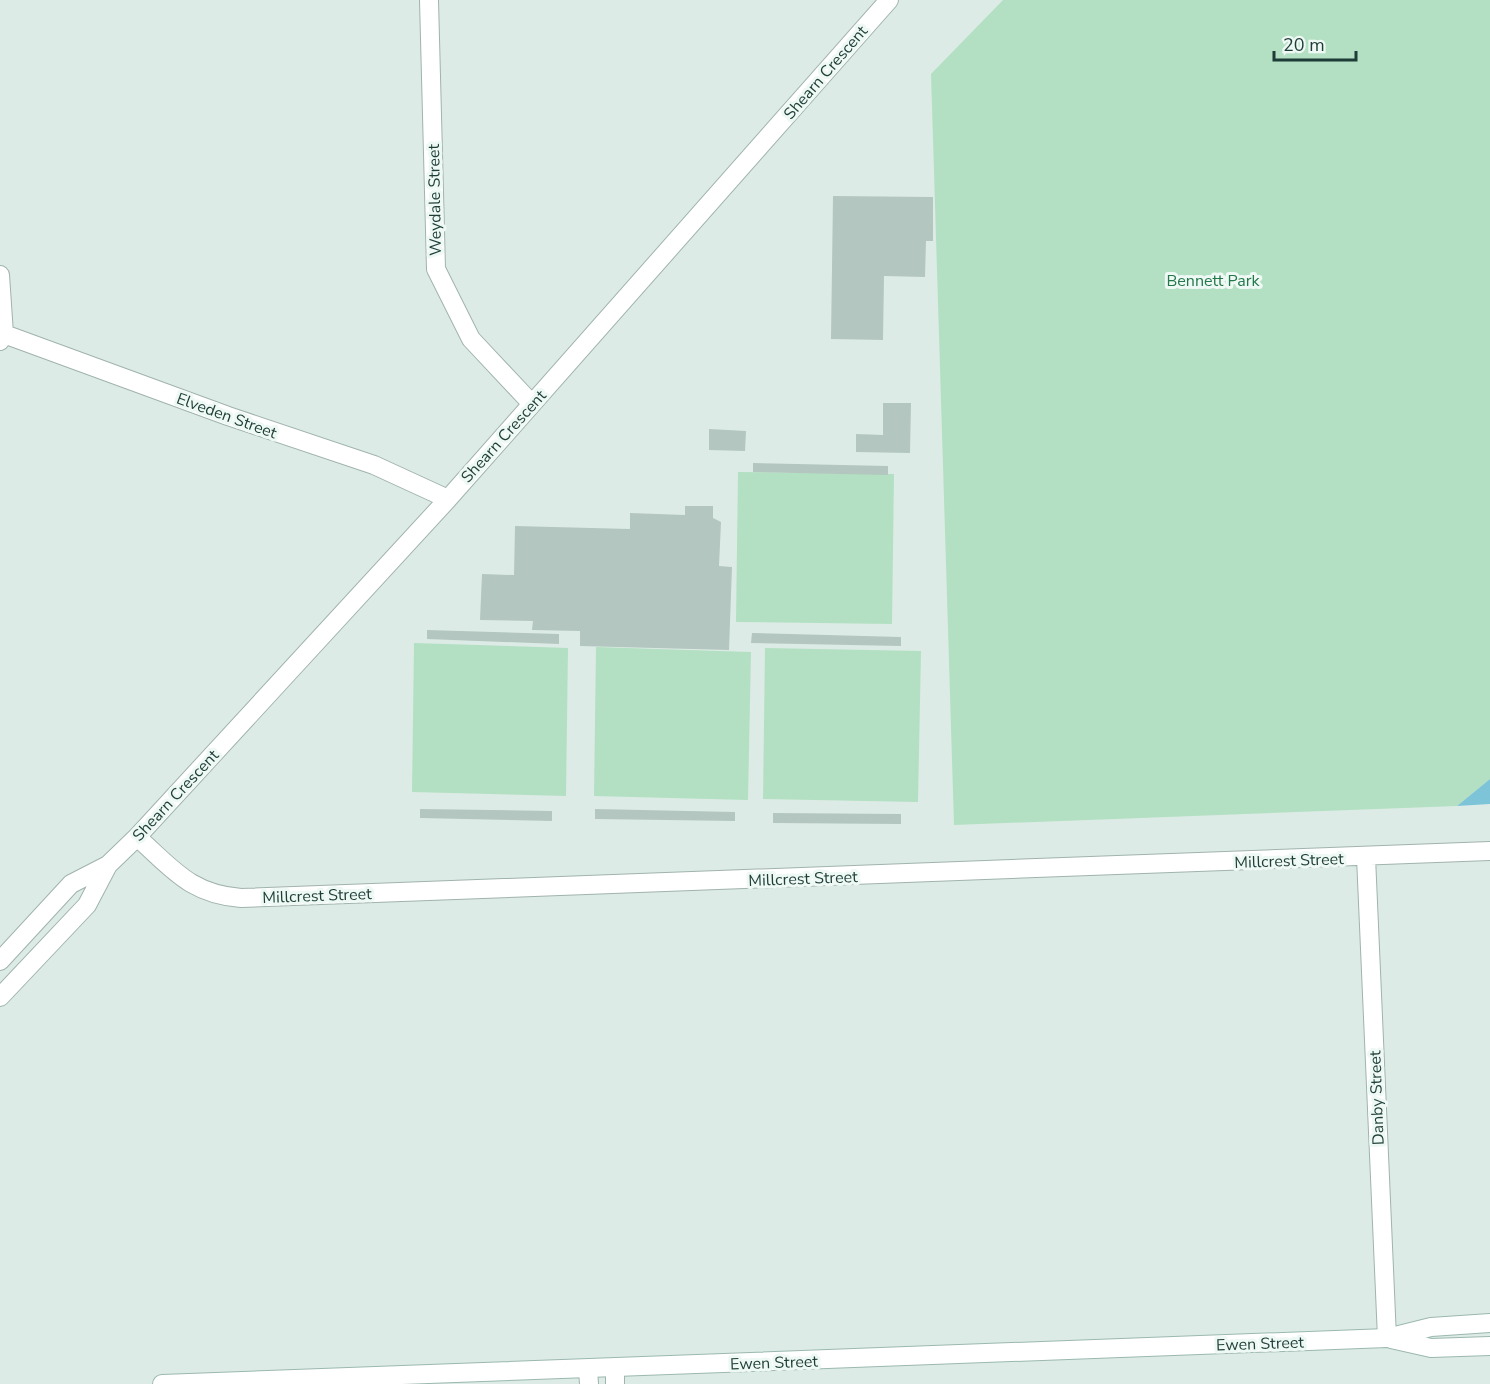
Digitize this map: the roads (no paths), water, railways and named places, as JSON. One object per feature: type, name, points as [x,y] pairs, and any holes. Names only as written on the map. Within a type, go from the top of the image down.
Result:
[{"type":"street","name":"Weydale Street","points":[[429,0],[436,269],[471,339],[532,404]]},
{"type":"street","name":"Shearn Crescent","points":[[0,997],[87,904],[108,865],[448,499],[889,0]]},
{"type":"street","points":[[0,275],[2,337]]},
{"type":"street","name":"Elveden Street","points":[[2,337],[374,465],[448,499]]},
{"type":"street","name":"Millcrest Street","points":[[136,837],[193,886],[216,896],[241,898],[1490,851]]},
{"type":"street","name":"Danby Street","points":[[1366,857],[1387,1338]]},
{"type":"street","name":"Shearn Crescent","points":[[0,961],[71,884],[108,865]]},
{"type":"street","name":"Ewen Street","points":[[162,1384],[615,1376],[1387,1338],[1431,1327],[1490,1323]]},
{"type":"street","name":"Ewen Street","points":[[1387,1338],[1431,1348],[1490,1346]]},
{"type":"water","points":[[1490,779],[1490,804],[1457,806]]},
{"type":"park label","name":"Bennett Park","points":[[1213,280]]}]
